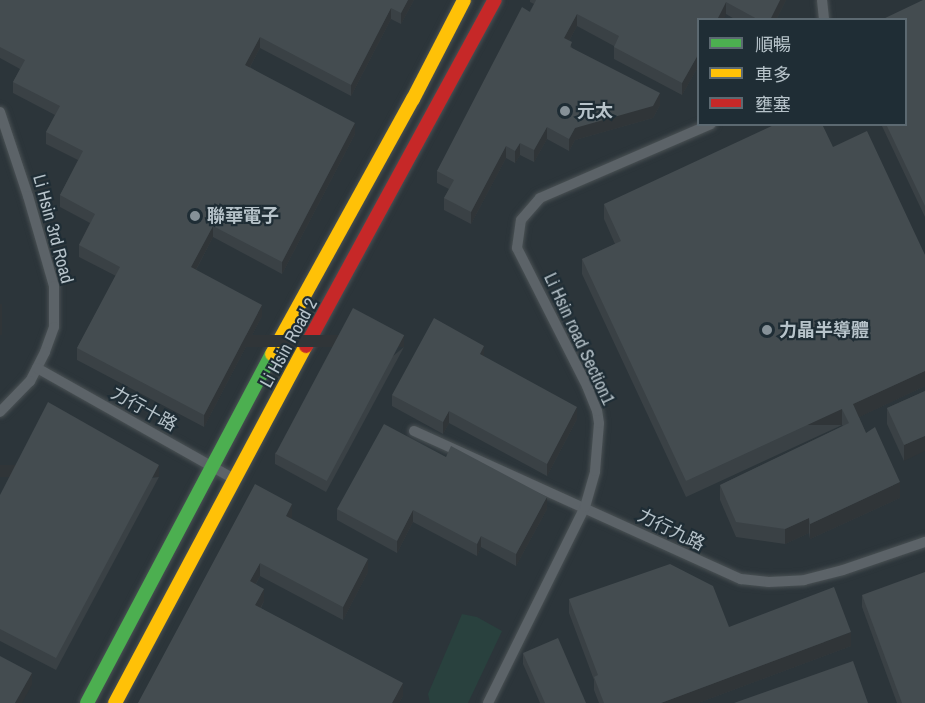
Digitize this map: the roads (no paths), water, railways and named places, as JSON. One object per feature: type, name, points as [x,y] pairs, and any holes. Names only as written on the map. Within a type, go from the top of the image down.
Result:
[{"type":"street","name":"Li Hsin Road 2","points":[[87,703],[212,465],[464,0]]},
{"type":"street","name":"Li Hsin Road 2","points":[[115,703],[234,479],[495,0]]},
{"type":"street","points":[[822,0],[824,18]]},
{"type":"street","name":"Li Hsin 3rd Road","points":[[0,112],[28,195],[54,285],[54,327],[37,368],[30,381],[0,412]]},
{"type":"street","name":"Li Hsin road Section1","points":[[488,703],[585,507],[595,471],[599,423],[597,411],[517,248],[521,220],[540,198],[706,126]]},
{"type":"street","name":"力行十路","points":[[37,368],[234,479]]},
{"type":"street","name":"力行九路","points":[[414,431],[741,579],[769,582],[804,580],[843,570],[925,542]]},
{"type":"place","name":"元太","points":[[565,111]]},
{"type":"place","name":"聯華電子","points":[[195,216]]},
{"type":"place","name":"力晶半導體","points":[[767,330]]}]
